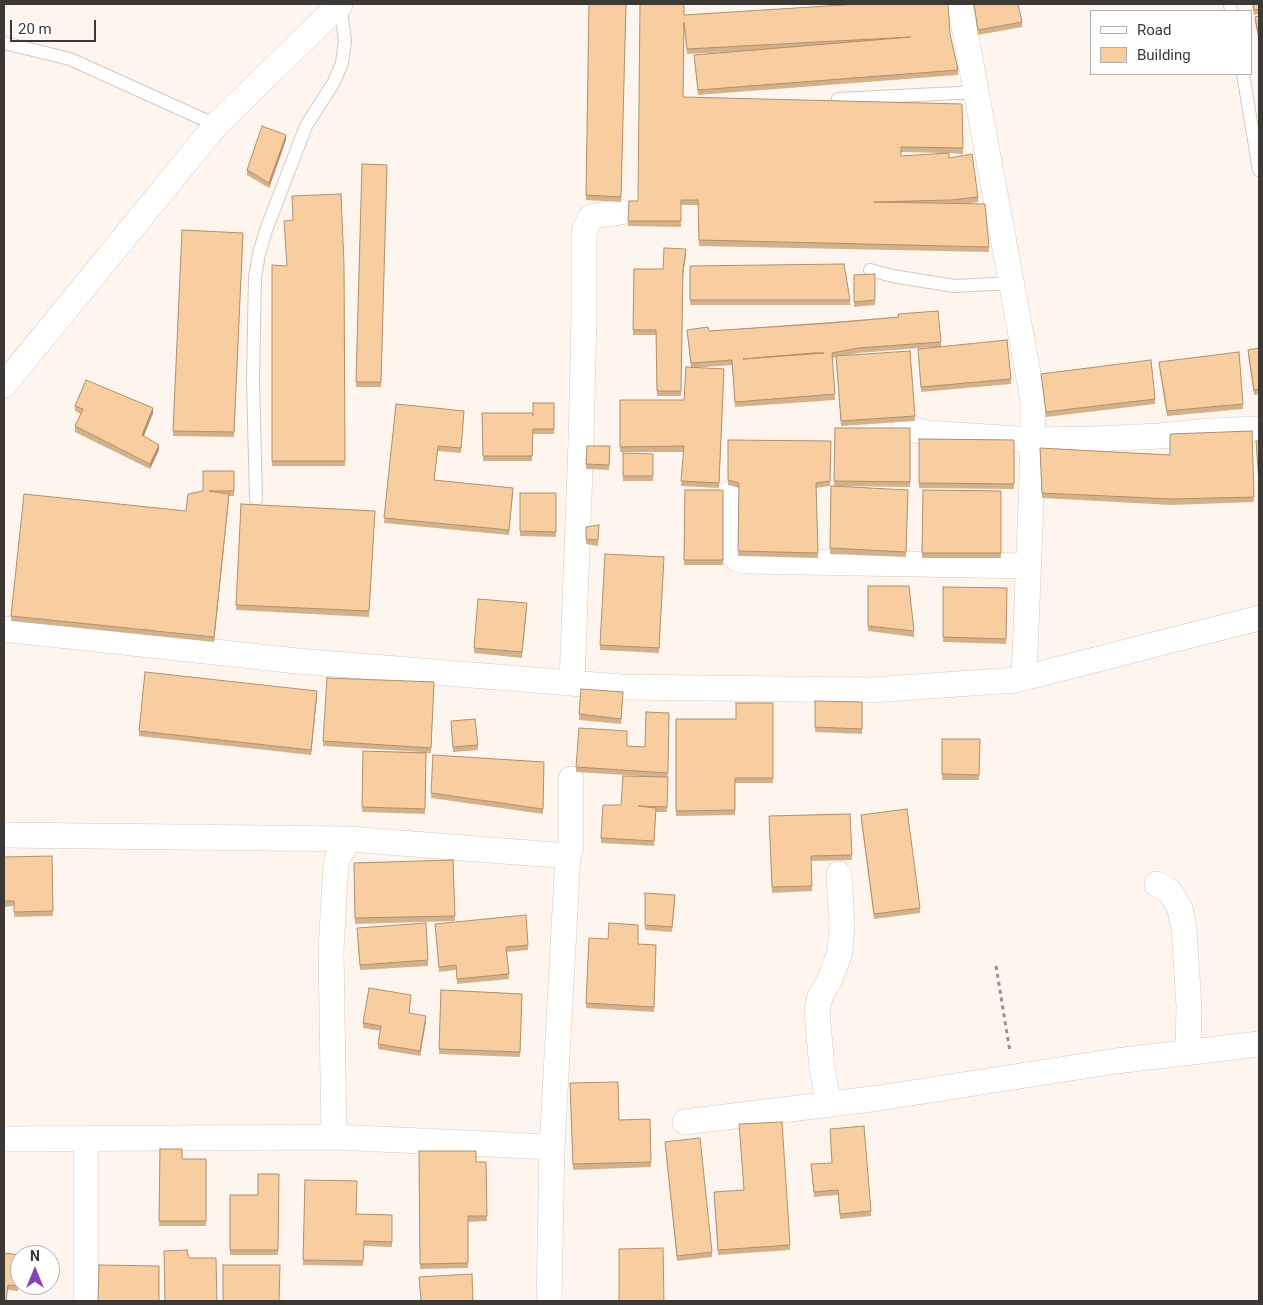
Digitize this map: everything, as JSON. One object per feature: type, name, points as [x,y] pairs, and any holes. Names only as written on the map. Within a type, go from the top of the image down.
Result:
[{"type":"street","points":[[4,385],[216,125],[340,4]]},
{"type":"street","points":[[960,4],[1013,283],[1033,400],[1024,678]]},
{"type":"street","points":[[572,682],[582,432],[584,232],[590,218],[621,212]]},
{"type":"street","points":[[905,427],[927,434],[1032,440],[1093,439],[1259,429]]},
{"type":"street","points":[[729,494],[728,544],[737,559],[745,561],[1028,566]]},
{"type":"street","points":[[4,629],[297,661],[622,687],[871,690],[1016,680],[1259,618]]},
{"type":"street","points":[[549,1301],[552,1147],[568,856],[571,848],[571,779]]},
{"type":"street","points":[[4,835],[349,839],[568,856]]},
{"type":"street","points":[[334,1137],[331,950],[336,864],[349,839]]},
{"type":"street","points":[[829,1104],[821,1060],[817,1011],[820,997],[830,979],[840,952],[842,924],[839,874]]},
{"type":"street","points":[[1157,884],[1170,892],[1174,898],[1180,909],[1184,928],[1189,1006],[1188,1052]]},
{"type":"street","points":[[685,1122],[1014,1078],[1116,1061],[1259,1044]]},
{"type":"street","points":[[4,1139],[334,1137],[552,1147]]},
{"type":"street","points":[[86,1138],[86,1301]]},
{"type":"lane","points":[[256,499],[253,380],[255,277],[266,230],[306,126],[334,82],[342,62],[345,41],[340,4]]},
{"type":"lane","points":[[4,43],[70,59],[216,125]]},
{"type":"lane","points":[[1243,75],[1259,170]]},
{"type":"lane","points":[[838,99],[977,92]]},
{"type":"lane","points":[[870,270],[911,280],[954,286],[1013,283]]},
{"type":"path","points":[[996,966],[1014,1078]]},
{"type":"building","points":[[589,4],[626,4],[621,197],[586,195]]},
{"type":"building","points":[[640,4],[684,4],[684,15],[859,4],[948,4],[950,34],[958,70],[698,90],[694,55],[911,37],[687,49],[684,22],[683,97],[962,104],[963,148],[901,147],[901,156],[949,153],[949,158],[972,154],[978,197],[951,200],[874,202],[985,204],[989,247],[699,240],[698,200],[681,200],[681,221],[628,221],[629,201],[638,201]]},
{"type":"building","points":[[974,4],[1018,4],[1022,22],[978,30]]},
{"type":"building","points":[[1253,4],[1259,4],[1259,9],[1254,10]]},
{"type":"building","points":[[1259,16],[1259,38],[1255,17]]},
{"type":"building","points":[[262,126],[286,135],[269,183],[247,170]]},
{"type":"building","points":[[362,164],[387,165],[381,382],[356,382]]},
{"type":"building","points":[[341,194],[344,264],[345,461],[272,461],[272,265],[287,266],[284,221],[293,220],[292,196]]},
{"type":"building","points":[[182,230],[243,233],[234,432],[173,431]]},
{"type":"building","points":[[664,248],[686,249],[683,270],[681,391],[657,391],[656,330],[633,330],[634,269],[663,269]]},
{"type":"building","points":[[844,264],[850,300],[690,300],[690,266]]},
{"type":"building","points":[[875,274],[875,300],[854,302],[854,275]]},
{"type":"building","points":[[938,311],[941,342],[858,348],[832,353],[835,394],[735,402],[732,360],[691,363],[687,330],[708,327],[709,331],[832,323],[899,317],[898,314]],"holes":[[[814,353],[824,353],[743,359]]]},
{"type":"building","points":[[1007,340],[1011,379],[921,387],[918,349]]},
{"type":"building","points":[[1259,348],[1259,389],[1254,390],[1248,350]]},
{"type":"building","points":[[910,351],[915,416],[841,421],[836,356]]},
{"type":"building","points":[[1239,352],[1243,404],[1167,411],[1159,362]]},
{"type":"building","points":[[1151,360],[1155,399],[1046,412],[1041,374]]},
{"type":"building","points":[[686,367],[724,369],[719,483],[681,481],[684,446],[620,447],[620,400],[684,400]]},
{"type":"building","points":[[86,380],[153,408],[142,435],[159,445],[150,464],[75,426],[83,409],[75,406]]},
{"type":"building","points":[[533,403],[554,403],[554,429],[533,429],[532,456],[483,456],[482,413],[532,413],[533,416]]},
{"type":"building","points":[[396,404],[464,411],[461,448],[438,446],[434,480],[513,488],[509,530],[384,518]]},
{"type":"building","points":[[835,428],[910,428],[910,482],[834,481]]},
{"type":"building","points":[[1252,431],[1254,497],[1172,499],[1042,493],[1040,448],[1170,455],[1170,434]]},
{"type":"building","points":[[919,439],[1014,440],[1014,484],[919,483]]},
{"type":"building","points":[[728,440],[831,441],[830,481],[816,483],[818,553],[738,551],[739,483],[728,480]]},
{"type":"building","points":[[1256,441],[1259,441],[1259,483]]},
{"type":"building","points":[[587,446],[610,446],[609,465],[586,464]]},
{"type":"building","points":[[623,453],[653,454],[653,476],[623,476]]},
{"type":"building","points":[[203,471],[234,471],[234,491],[209,491],[229,494],[214,637],[11,616],[24,494],[186,511],[188,494],[203,491]]},
{"type":"building","points":[[831,486],[908,490],[906,552],[830,548]]},
{"type":"building","points":[[685,490],[723,490],[723,560],[684,560]]},
{"type":"building","points":[[923,490],[1001,491],[1001,553],[922,553]]},
{"type":"building","points":[[520,493],[556,493],[556,532],[520,531]]},
{"type":"building","points":[[241,504],[375,511],[369,611],[236,605]]},
{"type":"building","points":[[599,525],[598,540],[586,539],[586,527]]},
{"type":"building","points":[[605,554],[664,557],[659,648],[600,645]]},
{"type":"building","points":[[868,586],[909,586],[914,631],[868,626]]},
{"type":"building","points":[[943,587],[1007,588],[1006,639],[943,637]]},
{"type":"building","points":[[478,599],[527,603],[522,652],[474,648]]},
{"type":"building","points":[[145,672],[317,691],[311,750],[139,731]]},
{"type":"building","points":[[327,678],[434,682],[431,748],[323,741]]},
{"type":"building","points":[[581,689],[623,692],[621,719],[579,714]]},
{"type":"building","points":[[815,701],[862,702],[862,729],[815,727]]},
{"type":"building","points":[[736,703],[773,703],[773,778],[735,778],[735,810],[676,811],[676,719],[736,719]]},
{"type":"building","points":[[646,712],[669,713],[668,773],[576,767],[579,728],[627,731],[627,746],[645,747]]},
{"type":"building","points":[[475,719],[478,745],[453,747],[451,721]]},
{"type":"building","points":[[942,739],[980,739],[979,775],[942,774]]},
{"type":"building","points":[[363,751],[426,753],[425,809],[362,807]]},
{"type":"building","points":[[433,755],[544,762],[543,809],[431,793]]},
{"type":"building","points":[[623,776],[668,777],[667,807],[638,806],[656,808],[654,841],[601,838],[603,805],[621,805]]},
{"type":"building","points":[[907,809],[920,908],[874,914],[861,815]]},
{"type":"building","points":[[850,814],[852,855],[811,856],[812,886],[772,887],[769,816]]},
{"type":"building","points":[[52,856],[53,911],[14,912],[14,901],[4,901],[4,857]]},
{"type":"building","points":[[453,860],[455,916],[355,918],[354,863]]},
{"type":"building","points":[[645,893],[675,895],[672,927],[645,925]]},
{"type":"building","points":[[526,915],[528,945],[506,947],[509,974],[457,979],[456,965],[439,967],[435,924]]},
{"type":"building","points":[[426,923],[428,960],[360,965],[357,928]]},
{"type":"building","points":[[609,923],[638,925],[638,944],[656,945],[654,1007],[586,1003],[589,938],[608,939]]},
{"type":"building","points":[[369,988],[411,995],[409,1013],[426,1016],[420,1051],[378,1044],[381,1026],[363,1023]]},
{"type":"building","points":[[441,990],[522,994],[520,1052],[439,1049]]},
{"type":"building","points":[[618,1082],[619,1120],[650,1119],[651,1162],[573,1164],[570,1083]]},
{"type":"building","points":[[782,1122],[790,1245],[718,1250],[714,1192],[744,1190],[739,1124]]},
{"type":"building","points":[[864,1126],[871,1211],[840,1214],[838,1190],[814,1192],[811,1164],[832,1163],[830,1129]]},
{"type":"building","points":[[700,1138],[712,1252],[677,1256],[665,1142]]},
{"type":"building","points":[[160,1149],[182,1149],[182,1159],[206,1159],[206,1221],[159,1221]]},
{"type":"building","points":[[419,1151],[476,1151],[476,1162],[486,1162],[487,1216],[468,1216],[468,1263],[420,1264]]},
{"type":"building","points":[[258,1174],[279,1174],[278,1250],[230,1250],[230,1195],[258,1195]]},
{"type":"building","points":[[305,1180],[357,1181],[356,1214],[392,1215],[392,1242],[364,1241],[363,1261],[303,1260]]},
{"type":"building","points":[[663,1248],[664,1301],[619,1301],[619,1249]]},
{"type":"building","points":[[187,1250],[189,1258],[216,1258],[217,1301],[165,1301],[164,1251]]},
{"type":"building","points":[[4,1253],[10,1254],[10,1285],[8,1285],[6,1301],[4,1301]]},
{"type":"building","points":[[99,1265],[159,1266],[159,1301],[98,1301]]},
{"type":"building","points":[[223,1265],[280,1265],[279,1301],[223,1301]]},
{"type":"building","points":[[472,1274],[473,1301],[421,1301],[419,1277]]}]
